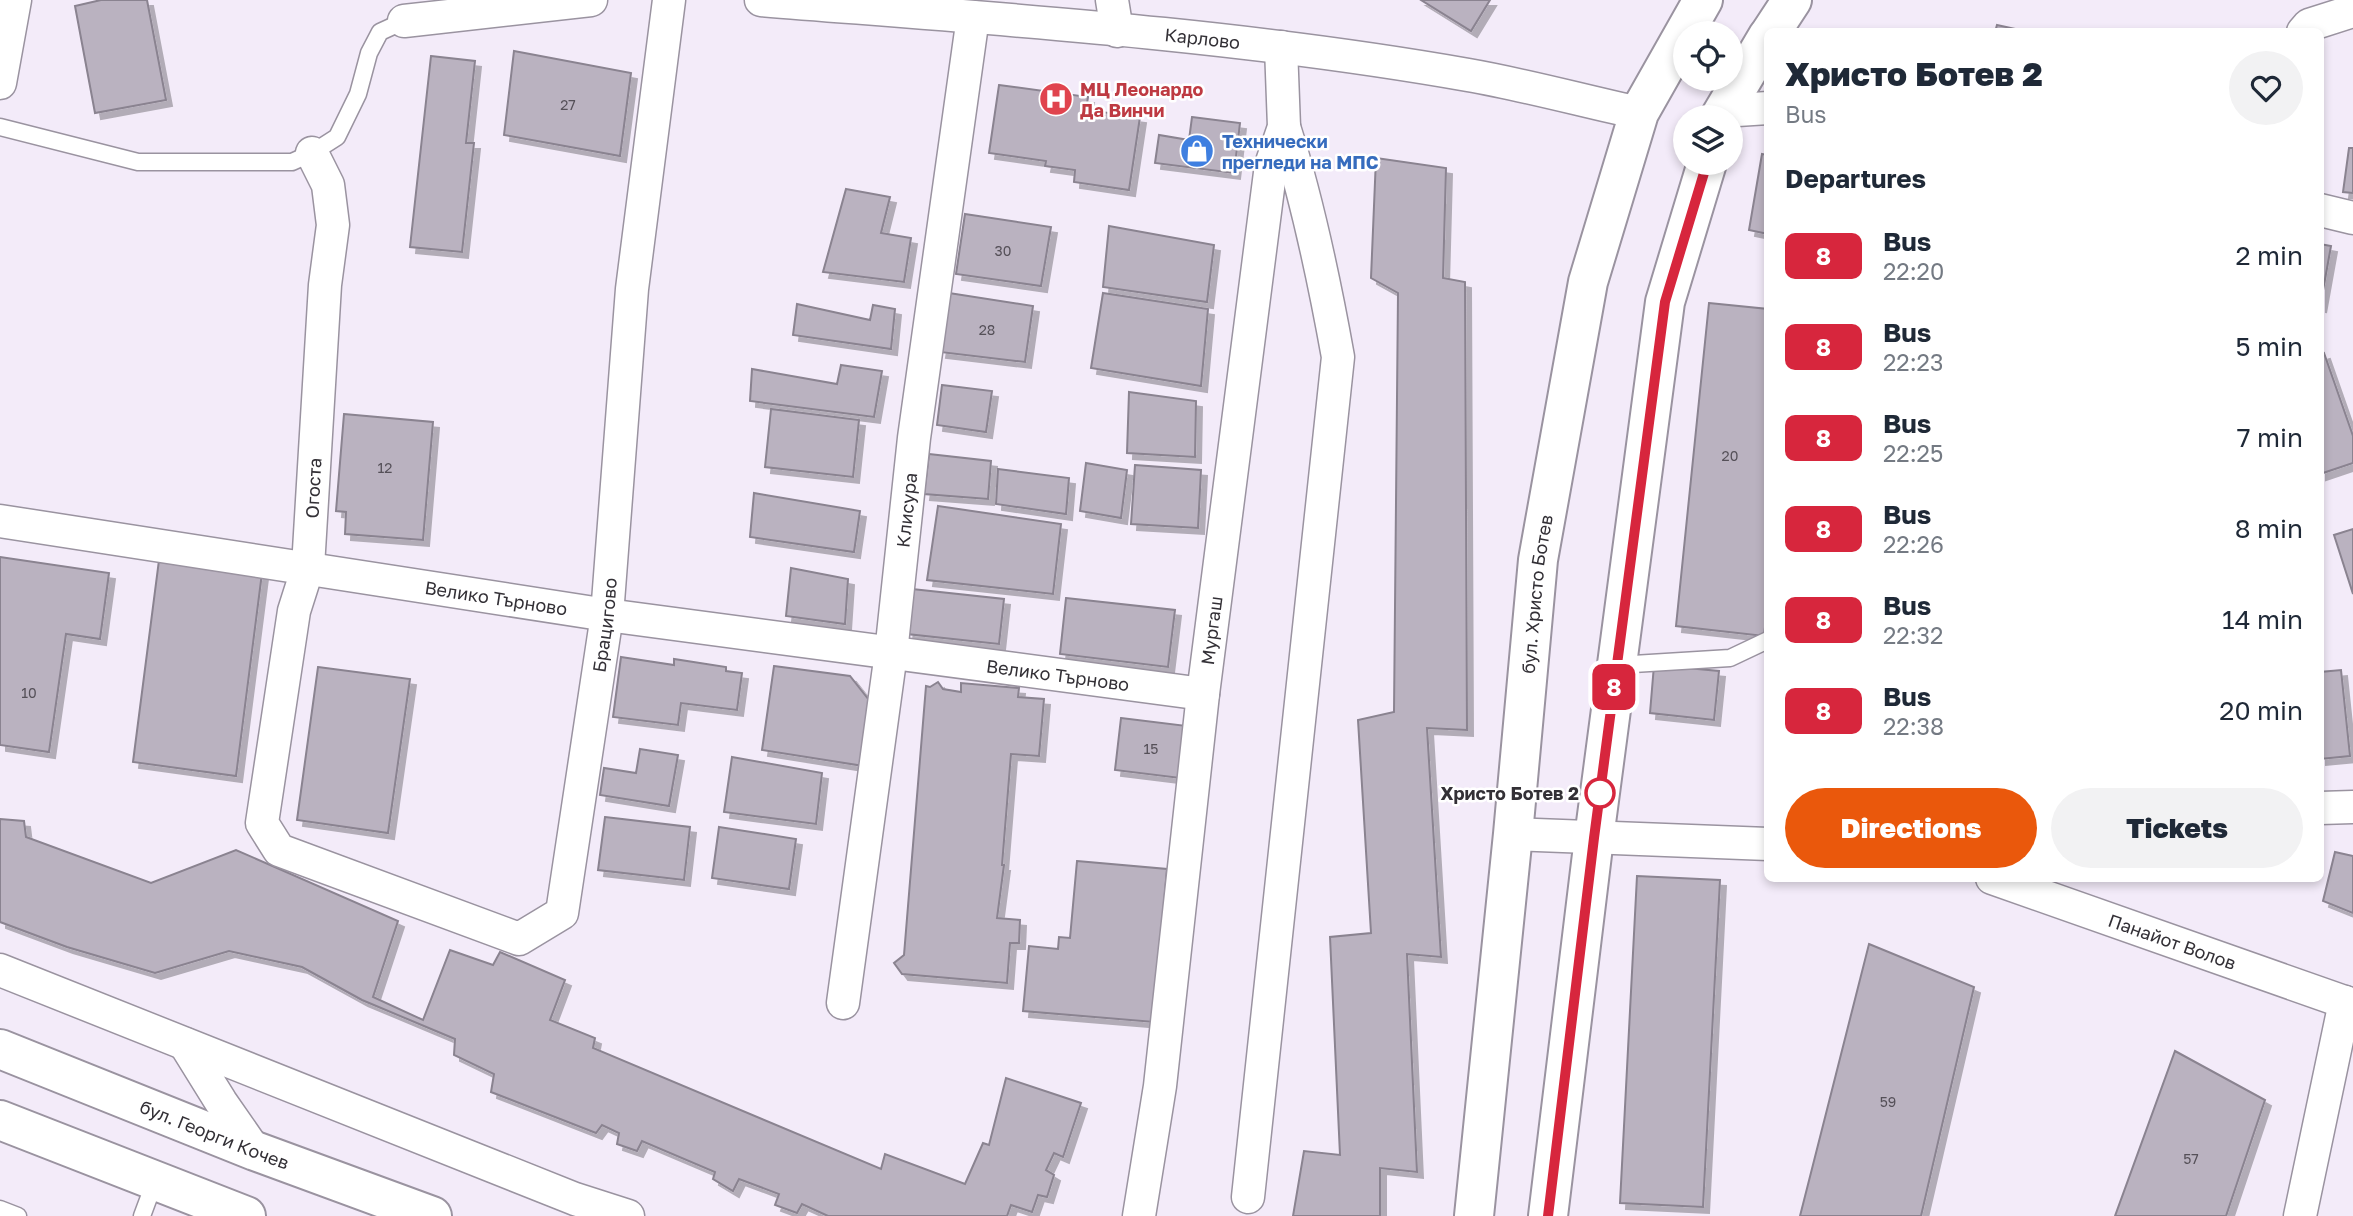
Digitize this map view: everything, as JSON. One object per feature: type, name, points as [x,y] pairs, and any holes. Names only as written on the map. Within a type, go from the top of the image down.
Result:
[{"type":"main road","name":"бул. Христо Ботев","points":[[1474,1216],[1540,547],[1588,282],[1639,113],[1703,0]]},
{"type":"main road","points":[[1774,28],[1792,0]]},
{"type":"main road","points":[[1726,105],[1764,43]]},
{"type":"main road","points":[[1548,1216],[1638,494],[1665,302],[1703,175]]},
{"type":"main road","name":"бул. Георги Кочев","points":[[0,1049],[255,1151],[432,1216]]},
{"type":"main road","points":[[0,1120],[246,1216]]},
{"type":"street","points":[[0,83],[15,0]]},
{"type":"street","points":[[404,21],[591,0]]},
{"type":"street","name":"Брацигово","points":[[262,823],[279,850],[519,939],[562,913],[607,615],[632,289],[669,0]]},
{"type":"street","name":"Карлово","points":[[761,0],[971,9],[1117,31],[1282,47],[1469,75],[1639,113]]},
{"type":"street","points":[[1112,0],[1117,31]]},
{"type":"street","name":"Клисура","points":[[843,1003],[891,653],[914,438],[971,9]]},
{"type":"street","points":[[2306,28],[2353,11]]},
{"type":"street","name":"Мургаш","points":[[1139,1216],[1160,1086],[1203,694],[1271,165],[1284,127],[1282,47]]},
{"type":"street","points":[[1743,111],[1764,109]]},
{"type":"street","points":[[1248,1197],[1338,358],[1316,241],[1302,182],[1284,127]]},
{"type":"street","name":"Огоста","points":[[262,823],[294,611],[308,568],[325,285],[333,225],[328,185],[312,153]]},
{"type":"street","points":[[2324,212],[2353,218]]},
{"type":"street","name":"Велико Търново","points":[[0,521],[607,615],[1203,694]]},
{"type":"street","points":[[2324,808],[2353,807]]},
{"type":"street","points":[[1513,834],[1764,844]]},
{"type":"street","name":"Панайот Волов","points":[[2003,882],[2349,1004]]},
{"type":"street","points":[[0,970],[575,1199],[628,1216]]},
{"type":"street","points":[[2300,1216],[2349,1004]]},
{"type":"street","points":[[185,1044],[255,1151]]},
{"type":"lane","points":[[0,127],[138,162],[292,162],[312,153],[337,136],[358,94],[369,53],[380,32],[404,21]]},
{"type":"lane","points":[[1617,665],[1730,658],[1764,642]]},
{"type":"lane","points":[[142,1216],[155,1181]]},
{"type":"lane","points":[[0,1209],[18,1216]]},
{"type":"building","points":[[101,0],[147,0],[166,100],[95,113],[75,6]]},
{"type":"building","points":[[1421,0],[1490,0],[1471,31]]},
{"type":"building","points":[[514,51],[631,73],[620,156],[504,135]]},
{"type":"building","points":[[431,56],[475,61],[466,143],[474,143],[462,252],[410,247]]},
{"type":"building","points":[[999,85],[1088,97],[1086,110],[1140,117],[1129,190],[1074,182],[1075,170],[1045,166],[1046,161],[989,153]]},
{"type":"building","name":"Технически прегледи на МПС","points":[[1192,117],[1240,123],[1234,173],[1155,163],[1159,135],[1189,140]]},
{"type":"building","points":[[2349,148],[2353,148],[2353,193],[2343,192]]},
{"type":"building","points":[[1762,154],[1764,154],[1764,233],[1749,230]]},
{"type":"building","points":[[1376,158],[1446,168],[1443,278],[1465,282],[1467,730],[1427,728],[1441,957],[1407,954],[1417,1172],[1380,1168],[1380,1216],[1293,1216],[1304,1151],[1340,1155],[1330,937],[1371,933],[1358,720],[1394,712],[1398,293],[1371,278]]},
{"type":"building","points":[[846,189],[890,197],[881,233],[911,238],[904,282],[823,272]]},
{"type":"building","points":[[965,214],[1051,227],[1041,286],[956,274]]},
{"type":"building","points":[[1109,226],[1214,245],[1207,302],[1103,287]]},
{"type":"building","points":[[2324,245],[2331,246],[2324,285]]},
{"type":"building","points":[[949,293],[1033,306],[1025,362],[940,352]]},
{"type":"building","points":[[1103,293],[1208,309],[1201,386],[1091,368]]},
{"type":"building","points":[[1709,303],[1764,309],[1764,636],[1676,626]]},
{"type":"building","points":[[797,304],[870,320],[873,305],[895,309],[891,349],[793,335]]},
{"type":"building","points":[[2324,353],[2353,436],[2353,463],[2324,473]]},
{"type":"building","points":[[841,365],[882,371],[874,417],[750,401],[752,369],[837,384]]},
{"type":"building","points":[[942,385],[992,391],[986,432],[937,425]]},
{"type":"building","points":[[1129,392],[1196,401],[1195,457],[1127,453]]},
{"type":"building","points":[[771,409],[859,420],[853,477],[765,467]]},
{"type":"building","points":[[344,414],[433,422],[423,540],[345,534],[346,512],[336,511]]},
{"type":"building","points":[[929,454],[991,461],[988,499],[924,494]]},
{"type":"building","points":[[1086,463],[1127,470],[1121,518],[1080,511]]},
{"type":"building","points":[[1135,465],[1201,470],[1198,528],[1131,524]]},
{"type":"building","points":[[998,469],[1069,478],[1066,514],[996,504]]},
{"type":"building","points":[[754,493],[860,511],[854,552],[750,537]]},
{"type":"building","points":[[938,506],[1061,524],[1053,594],[927,580]]},
{"type":"building","points":[[2353,529],[2353,594],[2334,535]]},
{"type":"building","points":[[0,557],[109,573],[100,639],[66,634],[49,752],[0,745]]},
{"type":"building","points":[[159,560],[262,573],[236,776],[133,762]]},
{"type":"building","points":[[791,568],[848,579],[845,624],[786,616]]},
{"type":"building","points":[[912,589],[1004,599],[999,644],[907,634]]},
{"type":"building","points":[[1066,598],[1175,610],[1168,667],[1060,654]]},
{"type":"building","points":[[621,657],[674,665],[674,659],[726,667],[726,671],[742,673],[737,710],[681,703],[678,725],[613,717]]},
{"type":"building","points":[[1654,665],[1719,671],[1714,720],[1650,713]]},
{"type":"building","points":[[774,666],[850,676],[876,709],[870,767],[762,750]]},
{"type":"building","points":[[318,667],[410,679],[388,833],[297,820]]},
{"type":"building","points":[[2341,670],[2350,756],[2324,759],[2324,672]]},
{"type":"building","points":[[938,682],[943,689],[961,692],[961,683],[1019,688],[1018,697],[1044,699],[1039,756],[1011,754],[1004,865],[997,918],[1020,920],[1019,943],[1010,943],[1007,983],[902,974],[894,963],[904,955],[926,686],[930,687]]},
{"type":"building","points":[[1121,718],[1187,726],[1180,778],[1115,770]]},
{"type":"building","points":[[640,749],[678,755],[669,806],[600,795],[604,768],[636,773]]},
{"type":"building","points":[[732,757],[822,773],[816,824],[724,812]]},
{"type":"building","points":[[605,817],[690,827],[684,880],[598,870]]},
{"type":"building","points":[[0,819],[24,821],[26,837],[151,883],[236,850],[398,921],[373,997],[423,1020],[450,950],[493,965],[500,952],[565,980],[550,1020],[595,1038],[593,1048],[881,1169],[885,1154],[965,1184],[983,1143],[989,1145],[1006,1078],[1081,1103],[1063,1157],[1054,1153],[1046,1170],[1054,1175],[1047,1197],[1038,1195],[1032,1212],[1011,1205],[1007,1216],[828,1216],[802,1204],[797,1213],[775,1205],[779,1194],[739,1179],[733,1191],[713,1179],[715,1172],[642,1141],[637,1151],[617,1144],[619,1133],[602,1125],[596,1133],[491,1092],[494,1074],[454,1055],[455,1039],[362,1000],[302,967],[229,951],[155,973],[67,947],[0,922]]},
{"type":"building","points":[[719,827],[796,839],[789,889],[712,878]]},
{"type":"building","points":[[2335,852],[2353,856],[2353,913],[2323,901]]},
{"type":"building","points":[[1077,861],[1167,869],[1154,1022],[1023,1011],[1029,946],[1058,949],[1059,937],[1070,938]]},
{"type":"building","points":[[1637,876],[1720,880],[1703,1207],[1620,1203]]},
{"type":"building","points":[[1869,944],[1974,987],[1921,1216],[1800,1216]]},
{"type":"building","points":[[2175,1051],[2265,1100],[2226,1216],[2115,1216]]},
{"type":"bus line","name":"8","points":[[1548,1216],[1638,494],[1665,302],[1703,175]]},
{"type":"place","name":"МЦ Леонардо Да Винчи","points":[[1056,99]]},
{"type":"place","name":"Технически прегледи на МПС","points":[[1197,151]]},
{"type":"place","name":"Христо Ботев 2","points":[[1600,793]]}]
